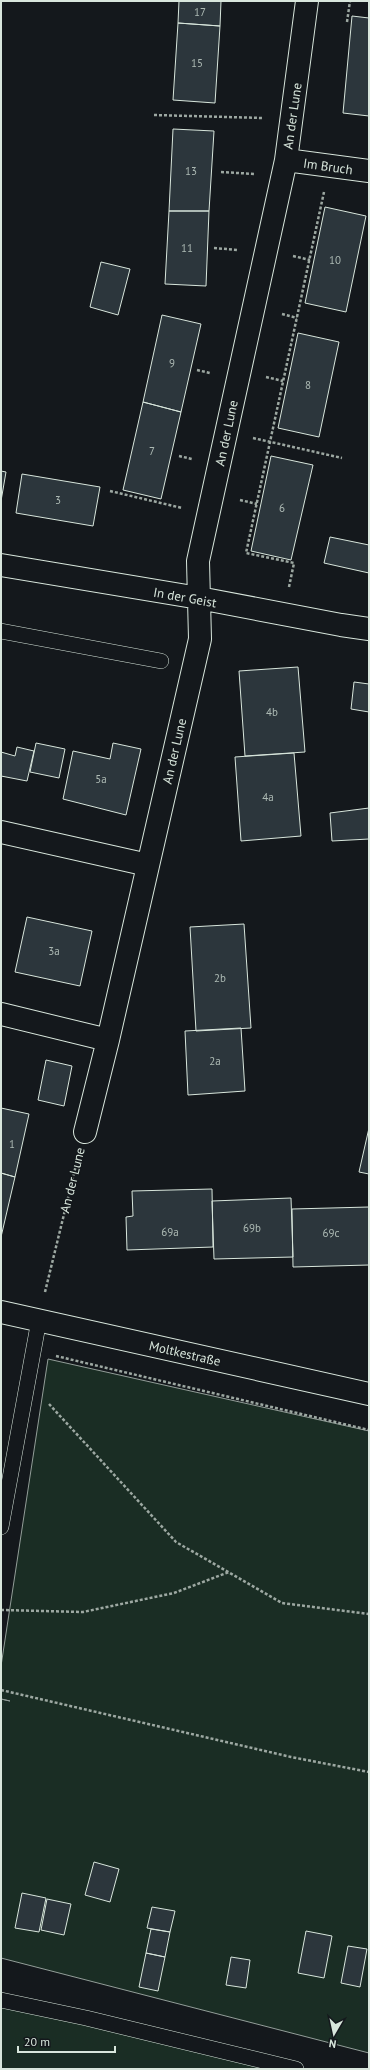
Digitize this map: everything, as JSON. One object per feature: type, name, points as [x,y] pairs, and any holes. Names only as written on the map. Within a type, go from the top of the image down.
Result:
[{"type":"street","name":"An der Lune","points":[[85,1132],[108,1040],[200,639],[198,560],[286,160],[307,1]]},
{"type":"street","name":"Im Bruch","points":[[286,160],[369,171]]},
{"type":"street","name":"In der Geist","points":[[1,565],[199,598],[326,623],[369,629]]},
{"type":"street","points":[[1,832],[148,865]]},
{"type":"street","points":[[1,1014],[108,1040]]},
{"type":"street","name":"Moltkestraße","points":[[1,1312],[369,1394]]},
{"type":"lane","points":[[1,631],[161,661]]},
{"type":"lane","points":[[1,1527],[28,1381],[32,1350],[39,1320]]},
{"type":"lane","points":[[1,2000],[86,2018],[296,2069]]},
{"type":"path","points":[[347,22],[350,1]]},
{"type":"path","points":[[154,115],[266,118]]},
{"type":"path","points":[[288,590],[294,563],[246,553],[330,166]]},
{"type":"path","points":[[221,172],[262,174]]},
{"type":"path","points":[[214,248],[240,250]]},
{"type":"path","points":[[288,255],[310,260]]},
{"type":"path","points":[[276,313],[297,318]]},
{"type":"path","points":[[262,376],[283,381]]},
{"type":"path","points":[[248,437],[342,458]]},
{"type":"path","points":[[110,491],[183,508]]},
{"type":"path","points":[[235,499],[257,504]]},
{"type":"path","name":"An der Lune","points":[[39,1320],[85,1132]]},
{"type":"path","points":[[32,1350],[369,1430]]},
{"type":"path","points":[[28,1381],[176,1542],[282,1603],[369,1614]]},
{"type":"path","points":[[1,1610],[83,1612],[174,1592],[229,1572]]},
{"type":"path","points":[[1,1690],[291,1757],[369,1772]]},
{"type":"green space","points":[[48,1359],[369,1431],[369,2053],[1,1958],[1,1666]]},
{"type":"green space","points":[[1,1995],[267,2069],[1,2069]]},
{"type":"building","points":[[179,1],[221,1],[220,26],[178,23]]},
{"type":"building","points":[[352,16],[369,18],[369,116],[343,113]]},
{"type":"building","points":[[178,23],[220,26],[215,103],[173,100]]},
{"type":"building","points":[[173,129],[214,131],[209,211],[169,211]]},
{"type":"building","points":[[325,207],[366,216],[346,312],[305,303]]},
{"type":"building","points":[[169,211],[209,211],[206,286],[165,284]]},
{"type":"building","points":[[101,262],[130,269],[118,315],[90,307]]},
{"type":"building","points":[[162,315],[201,324],[181,412],[143,402]]},
{"type":"building","points":[[298,333],[339,342],[319,437],[278,428]]},
{"type":"building","points":[[143,402],[181,412],[161,499],[123,490]]},
{"type":"building","points":[[271,456],[313,465],[291,560],[251,551]]},
{"type":"building","points":[[1,471],[6,472],[1,501]]},
{"type":"building","points":[[22,474],[100,487],[93,526],[16,513]]},
{"type":"building","points":[[330,537],[369,545],[369,573],[324,563]]},
{"type":"building","points":[[298,667],[305,752],[245,756],[239,671]]},
{"type":"building","points":[[354,682],[369,684],[369,712],[351,709]]},
{"type":"building","points":[[36,743],[65,749],[59,778],[30,772]]},
{"type":"building","points":[[113,743],[141,749],[126,815],[63,799],[73,751],[110,759]]},
{"type":"building","points":[[17,747],[34,751],[27,781],[1,776],[1,752],[15,756]]},
{"type":"building","points":[[294,753],[301,836],[241,841],[235,757]]},
{"type":"building","points":[[369,808],[369,839],[332,841],[330,813]]},
{"type":"building","points":[[27,917],[92,931],[80,986],[15,972]]},
{"type":"building","points":[[244,924],[251,1028],[196,1031],[190,927]]},
{"type":"building","points":[[241,1028],[245,1091],[188,1095],[185,1031]]},
{"type":"building","points":[[46,1060],[72,1066],[64,1106],[38,1100]]},
{"type":"building","points":[[1,1108],[29,1114],[15,1177],[1,1173]]},
{"type":"building","points":[[369,1128],[369,1174],[359,1172]]},
{"type":"building","points":[[1,1173],[15,1177],[1,1237]]},
{"type":"building","points":[[212,1189],[213,1247],[127,1250],[126,1217],[133,1216],[132,1191]]},
{"type":"building","points":[[291,1198],[293,1257],[214,1259],[212,1201]]},
{"type":"building","points":[[369,1207],[369,1265],[293,1267],[292,1209]]},
{"type":"building","points":[[94,1862],[119,1869],[110,1902],[85,1895]]},
{"type":"building","points":[[22,1893],[46,1898],[39,1932],[15,1928]]},
{"type":"building","points":[[47,1899],[71,1904],[64,1935],[41,1930]]},
{"type":"building","points":[[152,1907],[175,1911],[170,1932],[147,1928]]},
{"type":"building","points":[[151,1929],[170,1932],[165,1957],[146,1953]]},
{"type":"building","points":[[306,1931],[332,1936],[324,1978],[298,1973]]},
{"type":"building","points":[[348,1946],[367,1949],[360,1987],[341,1983]]},
{"type":"building","points":[[146,1953],[165,1957],[158,1991],[139,1987]]},
{"type":"building","points":[[231,1957],[250,1960],[246,1988],[226,1985]]}]
